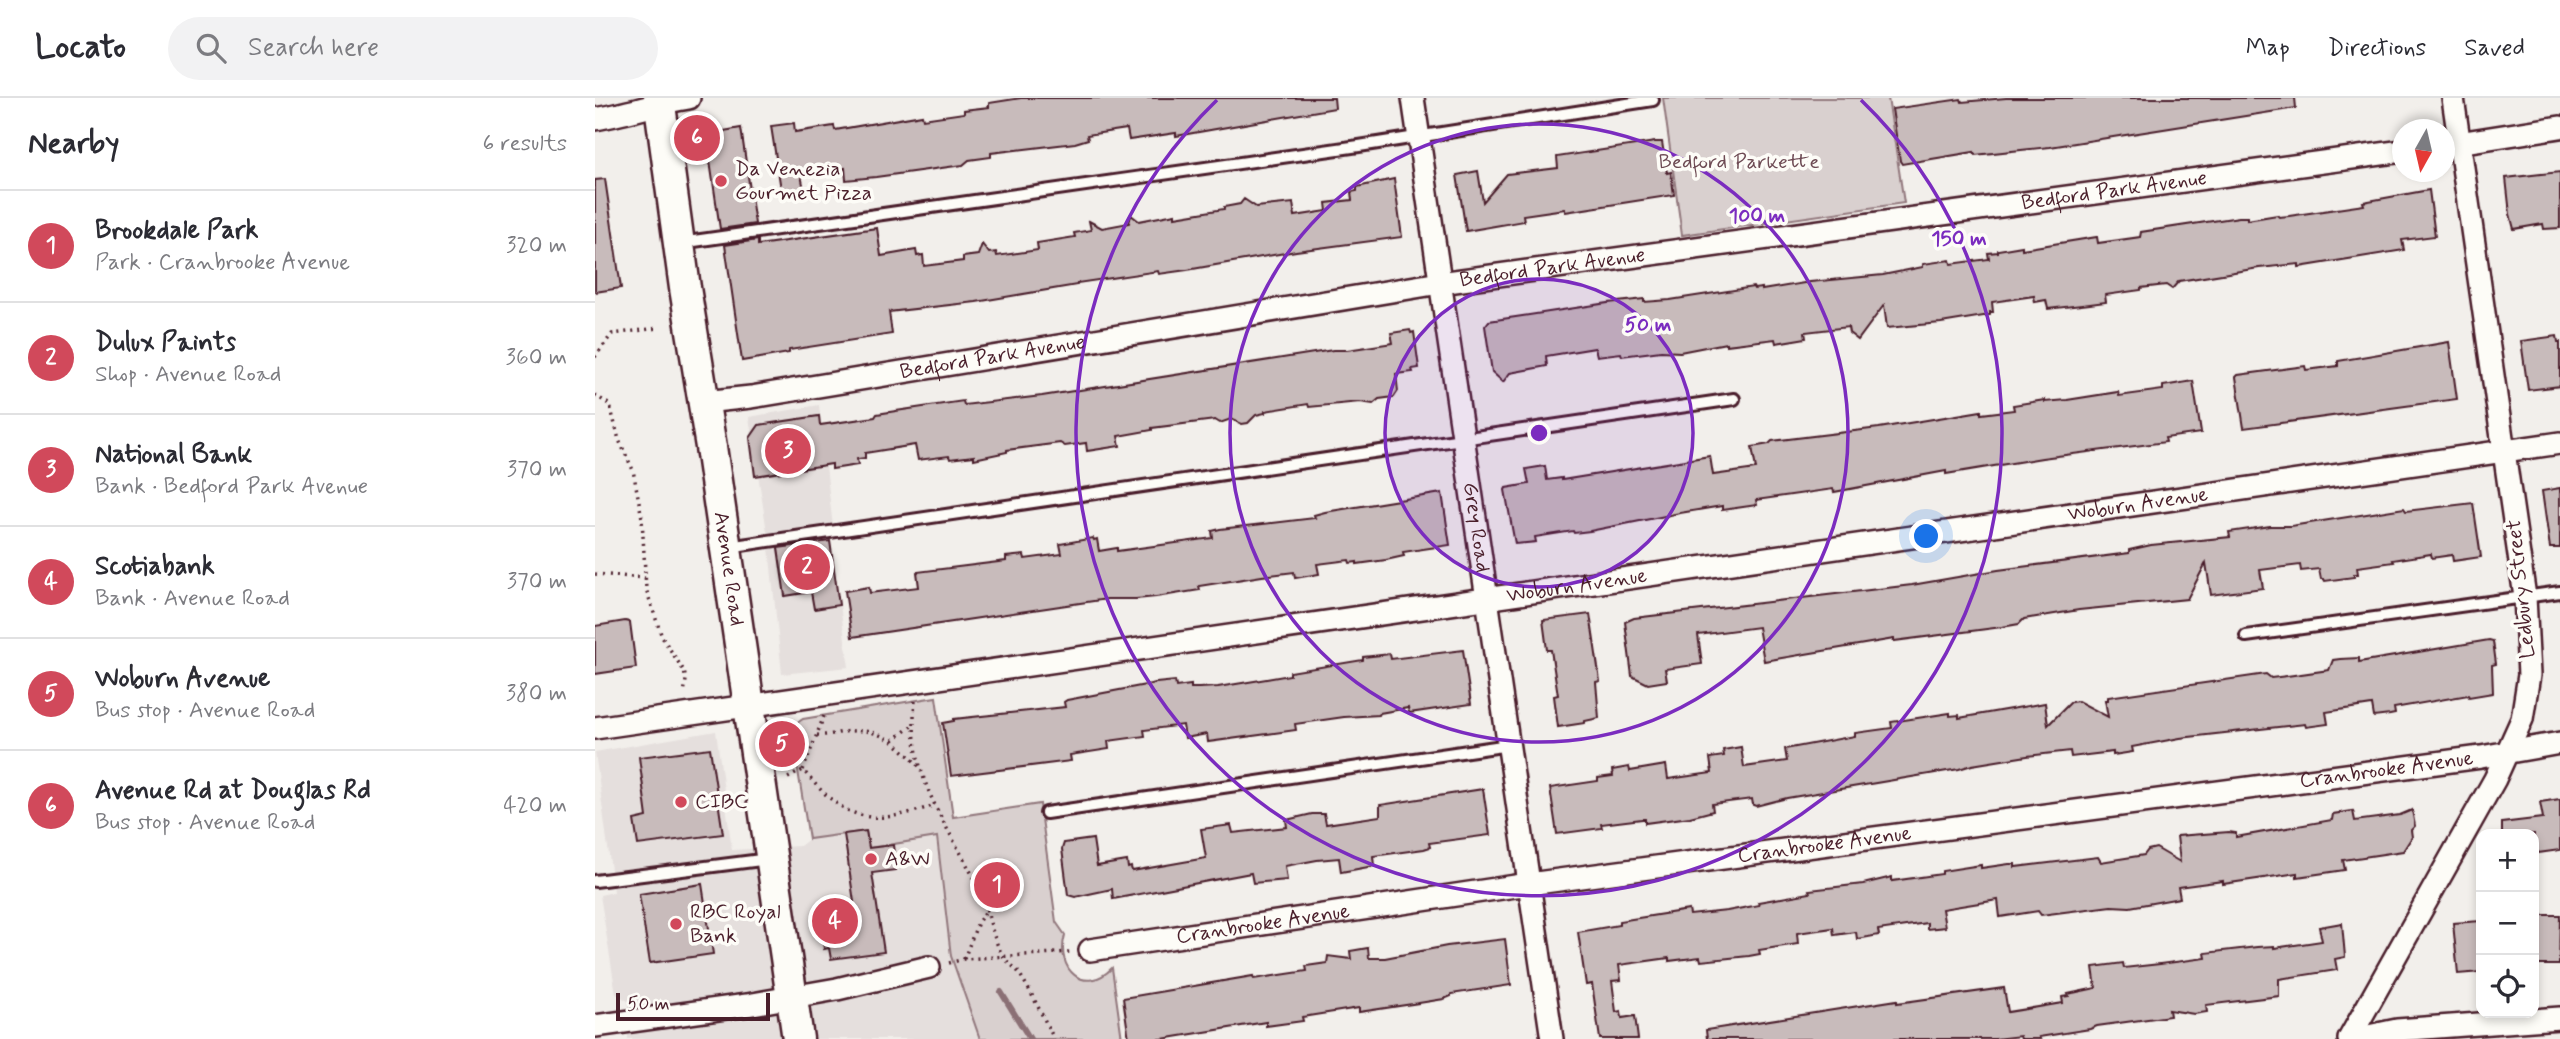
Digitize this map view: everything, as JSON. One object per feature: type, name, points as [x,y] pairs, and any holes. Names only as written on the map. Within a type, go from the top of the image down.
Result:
[{"type":"main road","name":"Avenue Road","points":[[660,100],[798,1039]]},
{"type":"street","points":[[595,119],[626,115],[660,100],[689,98]]},
{"type":"street","name":"Grey Road","points":[[1413,98],[1552,1039]]},
{"type":"street","name":"Ledbury Street","points":[[2453,98],[2453,119]]},
{"type":"street","points":[[2455,143],[2560,127]]},
{"type":"street","name":"Bedford Park Avenue","points":[[704,402],[751,397],[1440,284],[2392,152]]},
{"type":"street","name":"Ledbury Street","points":[[2352,1039],[2488,791],[2522,719],[2527,696],[2529,643],[2525,597],[2504,451],[2455,161]]},
{"type":"street","name":"Woburn Avenue","points":[[595,728],[2560,443]]},
{"type":"street","name":"Cranbrooke Avenue","points":[[1090,950],[1529,884],[2560,743]]},
{"type":"street","points":[[595,1027],[837,989],[929,967]]},
{"type":"street","points":[[2352,1039],[2397,1030],[2560,1018]]},
{"type":"lane","points":[[679,243],[1419,137],[1653,100]]},
{"type":"lane","points":[[725,547],[1734,399]]},
{"type":"lane","points":[[2246,636],[2560,592]]},
{"type":"lane","points":[[1046,813],[1509,745]]},
{"type":"lane","points":[[595,881],[735,861],[771,859]]},
{"type":"path","points":[[595,357],[612,334],[658,328]]},
{"type":"path","points":[[595,395],[610,405],[619,440],[633,470],[642,518],[646,589],[662,637],[684,671],[684,694]]},
{"type":"path","points":[[595,574],[645,578]]},
{"type":"path","points":[[912,682],[916,698],[913,724],[915,753],[920,768],[935,805],[980,889],[1003,956],[1018,971],[1054,1039]]},
{"type":"path","points":[[788,778],[803,770],[825,715],[824,694]]},
{"type":"path","points":[[893,740],[913,724]]},
{"type":"path","points":[[817,735],[828,736],[857,730],[880,734],[893,740],[920,768]]},
{"type":"path","points":[[803,770],[833,802],[854,815],[888,817],[935,805]]},
{"type":"path","points":[[964,959],[978,922],[986,911]]},
{"type":"path","points":[[929,967],[964,959],[1090,950]]},
{"type":"shaded area","points":[[819,405],[833,527],[829,529],[849,667],[782,674],[768,538],[749,417]]},
{"type":"shaded area","points":[[716,731],[732,850],[800,846],[809,839],[866,831],[869,848],[937,837],[951,956],[980,1039],[628,1039],[628,1001],[616,994],[600,895],[614,892],[595,752]]},
{"type":"green space","name":"Bedford Parkette","points":[[1663,98],[1888,98],[1904,203],[1682,235]]},
{"type":"green space","points":[[936,697],[953,817],[1040,804],[1056,922],[1065,935],[1064,959],[1068,968],[1083,979],[1092,980],[1112,968],[1122,1039],[980,1039],[951,956],[937,837],[869,848],[866,831],[809,839],[791,727],[803,719]]},
{"type":"building","points":[[1021,98],[1334,98],[1335,108],[1176,136],[1176,133],[1129,140],[1127,129],[1087,135],[1088,139],[1075,143],[991,153],[991,157],[969,160],[963,165],[876,177],[846,180],[845,168],[801,175],[805,194],[782,196],[771,126],[794,123],[795,132],[834,126],[835,130],[922,115],[923,119],[964,113],[964,110],[989,107],[989,103]]},
{"type":"building","points":[[2006,98],[2295,98],[2296,108],[2050,147],[1975,155],[1974,152],[1902,164],[1900,161],[1892,109],[1961,99],[1962,102]]},
{"type":"building","points":[[741,128],[755,224],[720,229],[706,134]]},
{"type":"building","points":[[1662,142],[1667,173],[1671,172],[1674,195],[1565,212],[1565,209],[1523,215],[1524,221],[1466,231],[1457,175],[1478,171],[1483,202],[1507,174],[1558,168],[1557,157]]},
{"type":"building","points":[[2560,172],[2560,228],[2544,229],[2543,224],[2514,229],[2506,178]]},
{"type":"building","points":[[605,179],[621,288],[595,292],[595,180]]},
{"type":"building","points":[[1394,179],[1402,237],[1296,251],[1159,274],[1158,271],[1077,283],[976,302],[889,312],[892,334],[789,350],[789,353],[742,361],[725,245],[758,240],[758,245],[877,228],[881,256],[916,250],[917,256],[923,255],[924,266],[963,261],[963,257],[978,255],[982,244],[989,253],[996,252],[997,256],[1038,250],[1037,243],[1075,237],[1074,233],[1091,230],[1089,221],[1102,228],[1129,223],[1131,215],[1139,221],[1175,214],[1175,217],[1224,209],[1240,204],[1244,199],[1256,207],[1293,203],[1295,216],[1327,211],[1326,203],[1352,200],[1351,192],[1357,191],[1357,187]]},
{"type":"building","points":[[2429,190],[2435,236],[2402,240],[2404,250],[2299,267],[2299,264],[2259,268],[2179,281],[2172,289],[2166,285],[2105,295],[2106,302],[2048,309],[2046,300],[2035,302],[2034,296],[1992,302],[1993,312],[1990,312],[1990,315],[1941,323],[1887,328],[1884,305],[1858,340],[1849,333],[1848,327],[1805,332],[1806,338],[1776,343],[1775,339],[1726,343],[1680,352],[1597,356],[1595,348],[1546,356],[1547,366],[1510,373],[1503,382],[1492,372],[1485,326],[1489,321],[1608,303],[1644,299],[1644,302],[1670,300],[1753,287],[1762,290],[1883,275],[1923,267],[1923,264],[1950,260],[1951,264],[1989,259],[1988,253],[2022,246],[2022,249],[2097,237],[2098,243],[2140,237],[2141,232],[2239,217],[2247,217],[2247,220],[2277,215],[2279,217],[2364,205],[2363,202]]},
{"type":"building","points":[[1410,330],[1411,333],[1414,332],[1419,368],[1412,369],[1413,372],[1396,374],[1398,391],[1394,397],[1379,399],[1373,404],[1360,402],[1309,407],[1308,404],[1265,411],[1242,424],[1231,419],[1220,423],[1215,420],[1152,428],[1118,436],[1120,446],[1087,451],[1086,443],[1065,446],[1060,443],[1007,450],[974,459],[974,456],[950,459],[949,456],[918,460],[915,445],[865,453],[865,458],[857,459],[858,465],[832,469],[832,464],[755,476],[750,438],[759,425],[819,416],[820,425],[963,401],[964,405],[1042,396],[1393,343],[1391,333]]},
{"type":"building","points":[[2557,336],[2560,342],[2560,386],[2528,390],[2521,341]]},
{"type":"building","points":[[2449,342],[2457,399],[2244,428],[2236,377],[2238,375],[2305,366],[2306,370],[2338,366],[2338,361]]},
{"type":"building","points":[[2193,381],[2201,433],[2165,438],[2166,442],[1946,474],[1946,471],[1834,492],[1833,489],[1756,500],[1757,505],[1722,510],[1722,506],[1590,531],[1535,537],[1536,542],[1515,544],[1505,490],[1529,484],[1526,469],[1545,466],[1547,480],[1562,480],[1710,456],[1713,475],[1756,469],[1752,447],[1772,441],[1879,428],[1981,411],[1981,414],[2014,410],[2013,405],[2045,400],[2067,400],[2118,392],[2119,396],[2163,390],[2163,386]]},
{"type":"building","points":[[2560,488],[2560,548],[2550,548],[2542,491]]},
{"type":"building","points":[[1442,493],[1450,545],[1403,552],[1404,556],[1386,560],[1357,564],[1350,563],[1349,560],[1317,564],[1319,574],[1295,578],[1294,572],[1262,576],[1199,586],[1200,590],[1156,597],[1107,599],[852,637],[845,591],[869,587],[870,593],[919,587],[917,572],[1006,561],[1006,557],[1024,555],[1025,559],[1062,554],[1060,544],[1093,538],[1097,539],[1099,551],[1117,548],[1117,551],[1213,538],[1212,531],[1220,529],[1315,518],[1314,515],[1325,512]]},
{"type":"building","points":[[2473,503],[2481,557],[2453,561],[2452,555],[2432,558],[2431,554],[2357,567],[2358,574],[2354,574],[2354,577],[2325,581],[2321,579],[2319,569],[2301,571],[2300,565],[2260,570],[2263,588],[2211,595],[2206,563],[2187,599],[2079,610],[2024,619],[2019,624],[2002,627],[1894,639],[1764,661],[1758,627],[1698,635],[1702,664],[1665,669],[1667,681],[1648,684],[1632,676],[1625,622],[1634,618],[1912,585],[1998,570],[2129,553],[2129,550],[2151,545],[2230,537],[2229,532],[2270,526],[2291,526],[2404,508],[2406,511]]},
{"type":"building","points":[[830,541],[839,605],[814,609],[811,592],[785,596],[778,548]]},
{"type":"building","points":[[1590,614],[1600,681],[1596,682],[1599,718],[1558,727],[1554,696],[1558,695],[1543,620]]},
{"type":"building","points":[[630,622],[636,668],[595,674],[595,626]]},
{"type":"building","points":[[2493,641],[2496,664],[2492,665],[2493,693],[2394,708],[2395,714],[2374,717],[2372,705],[2326,712],[2328,724],[2306,727],[2305,724],[2180,738],[2132,747],[2133,752],[2113,755],[2113,752],[2071,757],[2070,751],[2027,756],[1787,798],[1756,806],[1753,805],[1752,799],[1712,804],[1713,811],[1690,817],[1645,823],[1645,819],[1642,819],[1601,824],[1602,828],[1557,834],[1550,788],[1598,781],[1598,778],[1613,776],[1612,770],[1629,767],[1630,771],[1666,765],[1668,779],[1712,773],[1710,758],[1724,756],[1723,750],[1741,747],[1744,767],[1787,761],[1785,749],[1855,736],[1855,733],[1892,728],[1891,722],[1950,713],[1950,716],[1959,715],[1959,718],[2045,703],[2048,725],[2071,702],[2078,701],[2108,717],[2105,700],[2108,700],[2108,697],[2266,674],[2271,678],[2329,670],[2333,660],[2359,658],[2359,662]]},
{"type":"building","points":[[1463,650],[1471,704],[1409,713],[1408,708],[1379,715],[1295,724],[1296,730],[1208,742],[1207,734],[1185,738],[1183,725],[1144,730],[1145,736],[1108,741],[1109,749],[1070,755],[1071,761],[951,776],[943,723],[954,719],[1065,707],[1064,702],[1067,700],[1156,683],[1175,681],[1176,687],[1218,687],[1363,660],[1363,657],[1390,654],[1391,659]]},
{"type":"building","name":"CIBC","points":[[710,748],[723,834],[638,845],[634,820],[647,817],[639,757]]},
{"type":"building","points":[[1483,789],[1490,835],[1429,843],[1430,847],[1424,849],[1373,856],[1374,866],[1341,872],[1339,858],[1317,860],[1285,866],[1287,880],[1253,883],[1251,873],[1113,899],[1112,889],[1075,897],[1068,895],[1062,849],[1064,843],[1093,839],[1097,866],[1127,861],[1128,868],[1131,867],[1132,871],[1206,858],[1201,829],[1231,825],[1233,833],[1287,827],[1286,820],[1312,814],[1324,814],[1326,824],[1380,816],[1380,805]]},
{"type":"building","points":[[2560,799],[2560,850],[2539,853],[2539,829],[2502,829],[2502,823],[2543,818],[2540,802]]},
{"type":"building","points":[[2412,810],[2415,826],[2403,851],[2343,860],[2345,870],[2297,877],[2297,873],[2223,884],[2223,881],[2178,887],[2180,898],[2130,907],[2111,906],[2041,915],[2038,911],[2000,917],[1998,900],[1942,909],[1945,927],[1927,929],[1927,923],[1878,930],[1879,935],[1857,939],[1856,932],[1834,935],[1833,928],[1797,933],[1798,944],[1759,950],[1760,954],[1749,956],[1701,961],[1700,957],[1669,961],[1669,958],[1619,965],[1621,980],[1612,981],[1616,1012],[1621,1011],[1622,1018],[1635,1016],[1638,1039],[1600,1039],[1592,984],[1586,985],[1578,932],[1619,925],[1619,921],[1689,910],[1690,915],[1727,911],[1759,905],[1758,902],[1810,893],[1809,890],[1863,884],[1892,877],[1892,881],[1942,874],[1942,871],[1981,865],[1981,868],[2015,864],[2015,867],[2098,857],[2101,862],[2144,855],[2148,850],[2156,848],[2180,862],[2177,836],[2229,832],[2236,833],[2236,837],[2332,820],[2333,814],[2353,811],[2355,821],[2400,815]]},
{"type":"building","points":[[866,831],[869,848],[893,845],[896,870],[872,873],[884,952],[831,959],[829,948],[824,949],[818,907],[854,902],[844,834]]},
{"type":"building","name":"RBC Royal Bank","points":[[702,884],[713,954],[650,963],[639,894]]},
{"type":"building","points":[[2539,915],[2560,915],[2559,965],[2539,965]]},
{"type":"building","points":[[2476,921],[2476,972],[2458,974],[2453,923]]},
{"type":"building","points":[[2342,923],[2345,957],[2335,959],[2337,970],[2279,979],[2279,996],[2206,1005],[2207,1012],[2194,1014],[2169,1010],[2170,1016],[2097,1026],[2039,1037],[2040,1039],[2021,1039],[2020,1036],[1995,1039],[1707,1039],[1706,1030],[1897,1000],[1897,1003],[2004,988],[2008,1012],[2063,1003],[2062,997],[2069,996],[2068,994],[2096,988],[2093,967],[2123,963],[2124,968],[2160,964],[2206,958],[2205,953],[2322,941],[2319,927]]},
{"type":"building","points":[[1505,939],[1511,985],[1451,994],[1444,999],[1419,1003],[1359,1012],[1359,1008],[1302,1017],[1303,1021],[1266,1026],[1266,1022],[1162,1039],[1129,1039],[1123,998],[1253,976],[1254,979],[1307,971],[1306,966],[1327,963],[1328,956],[1351,959],[1350,951],[1368,948],[1369,958],[1385,958],[1447,946]]},
{"type":"waterway","points":[[1001,992],[1030,1039]]},
{"type":"place","name":"Avenue Rd at Douglas Rd","points":[[697,138]]},
{"type":"place","name":"Da Venezia Gourmet Pizza","points":[[721,181]]},
{"type":"place","name":"National Bank","points":[[788,451]]},
{"type":"place","name":"Dulux Paints","points":[[807,567]]},
{"type":"place","name":"Woburn Avenue","points":[[782,744]]},
{"type":"place","name":"CIBC","points":[[681,802]]},
{"type":"place","name":"A&W","points":[[871,859]]},
{"type":"place","name":"Brookdale Park","points":[[997,885]]},
{"type":"place","name":"Scotiabank","points":[[835,921]]},
{"type":"place","name":"RBC Royal Bank","points":[[676,924]]}]
